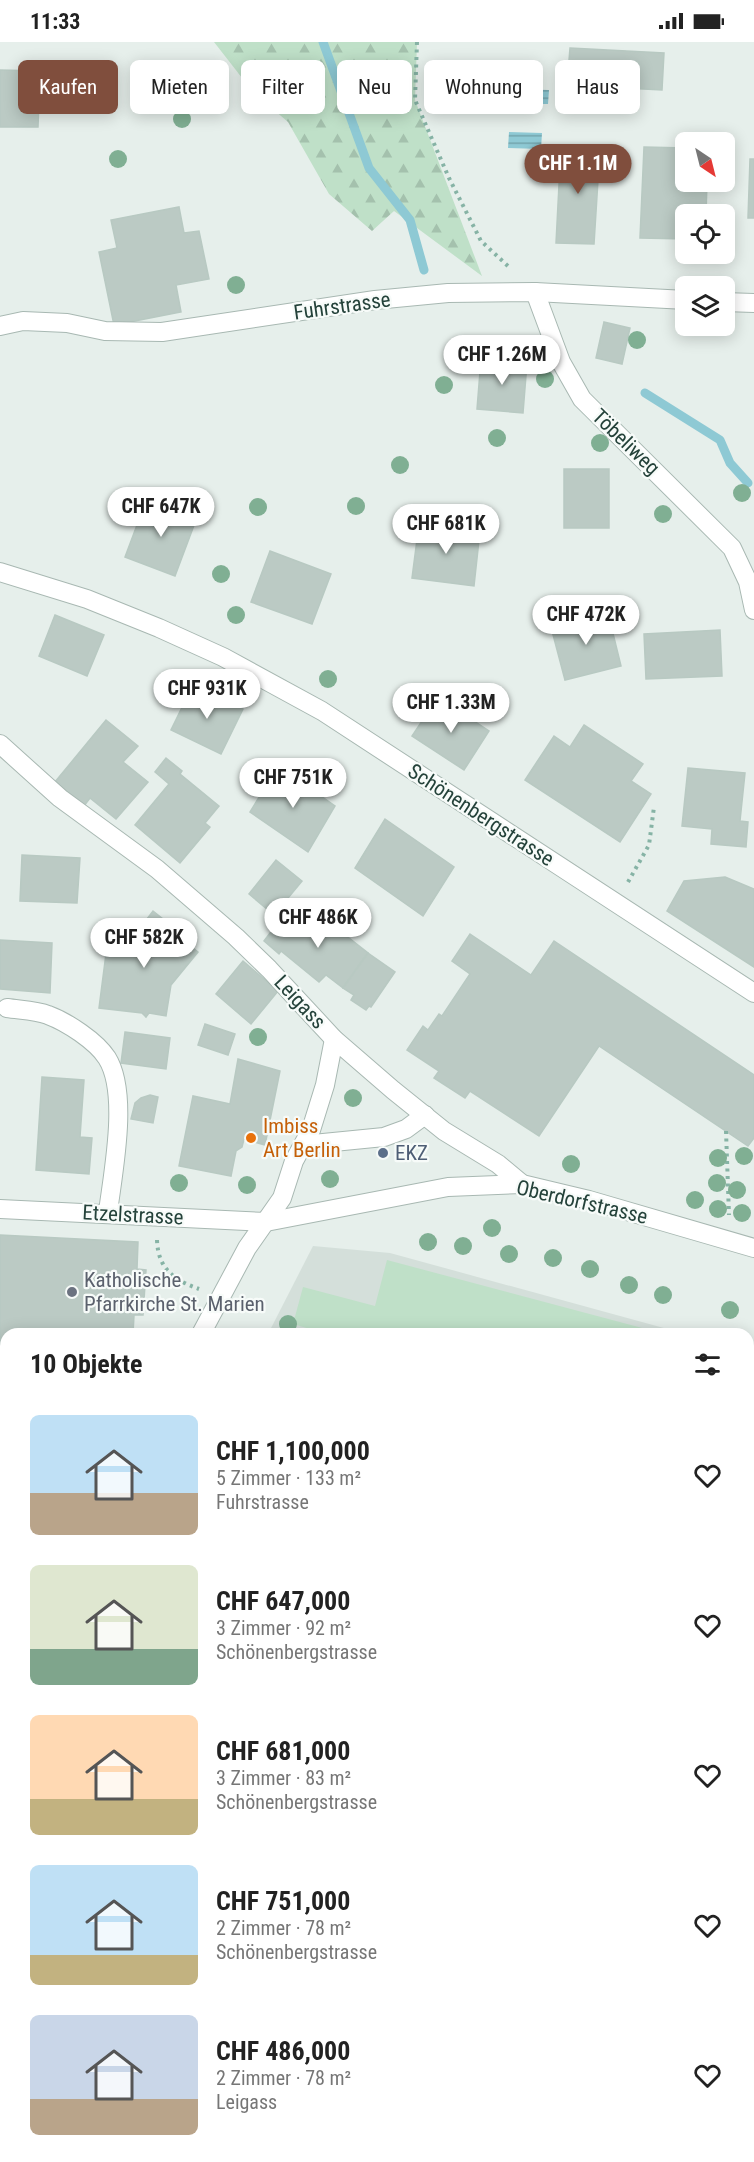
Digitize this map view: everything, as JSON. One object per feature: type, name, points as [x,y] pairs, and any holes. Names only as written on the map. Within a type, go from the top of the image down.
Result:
[{"type":"street","name":"Fuhrstrasse","points":[[0,326],[23,321],[68,323],[105,331],[162,332],[375,300],[448,293],[535,292],[675,299]]},
{"type":"street","name":"Töbeliweg","points":[[535,292],[561,362],[582,399],[732,548],[748,582],[754,610]]},
{"type":"street","points":[[735,302],[754,303]]},
{"type":"street","name":"Schönenbergstrasse","points":[[0,573],[87,599],[159,628],[224,657],[322,711],[754,993]]},
{"type":"street","name":"Leigass","points":[[0,744],[60,798],[157,869],[236,937],[334,1039],[424,1115],[470,1148],[498,1164],[522,1184]]},
{"type":"street","points":[[7,1008],[47,1014],[78,1029],[107,1058],[117,1088],[120,1114],[108,1212]]},
{"type":"street","points":[[204,1328],[247,1248],[282,1198],[294,1161],[311,1130],[325,1085],[334,1039]]},
{"type":"street","points":[[303,1145],[384,1137],[406,1129],[424,1115]]},
{"type":"street","name":"Oberdorfstrasse","points":[[266,1222],[448,1187],[522,1184],[589,1200],[754,1248]]},
{"type":"street","name":"Etzelstrasse","points":[[0,1209],[108,1212],[266,1222]]},
{"type":"path","points":[[417,42],[415,100],[449,178],[482,241],[535,292]]},
{"type":"path","points":[[626,885],[649,845],[654,807]]},
{"type":"path","points":[[726,1131],[729,1219]]},
{"type":"path","points":[[156,1230],[157,1254],[165,1269],[182,1282],[209,1291]]},
{"type":"shaded area","points":[[313,1246],[390,1253],[664,1328],[271,1328]]},
{"type":"green space","points":[[214,42],[417,42],[415,100],[482,276],[394,211],[372,231],[329,194],[288,122],[279,114],[325,114],[325,60],[241,60],[241,77]]},
{"type":"green space","points":[[387,1260],[642,1328],[307,1328],[293,1324],[303,1287],[375,1306]]},
{"type":"water","points":[[543,90],[549,90],[548,104],[543,104]]},
{"type":"water","points":[[509,132],[542,133],[541,149],[508,148]]},
{"type":"building","points":[[570,48],[664,53],[662,90],[640,89],[640,60],[569,60]]},
{"type":"building","points":[[0,70],[18,70],[18,114],[38,114],[38,127],[0,127]]},
{"type":"building","points":[[561,146],[600,148],[594,244],[556,243]]},
{"type":"building","points":[[644,147],[675,148],[675,192],[707,192],[706,204],[675,204],[675,239],[640,238]]},
{"type":"building","points":[[750,159],[754,159],[754,218],[748,218]]},
{"type":"building","points":[[179,207],[184,233],[199,231],[209,279],[176,285],[181,312],[114,325],[99,252],[117,248],[111,220]]},
{"type":"building","points":[[604,322],[630,328],[622,364],[596,358]]},
{"type":"building","points":[[481,359],[527,363],[523,413],[477,409]]},
{"type":"building","points":[[564,469],[609,469],[609,528],[564,528]]},
{"type":"building","points":[[146,501],[196,520],[175,576],[125,557]]},
{"type":"building","points":[[419,524],[480,531],[474,586],[412,578]]},
{"type":"building","points":[[270,551],[331,574],[312,624],[251,602]]},
{"type":"building","points":[[608,613],[621,666],[565,680],[551,627]]},
{"type":"building","points":[[55,615],[104,635],[87,676],[39,656]]},
{"type":"building","points":[[720,630],[722,676],[646,679],[644,634]]},
{"type":"building","points":[[193,685],[243,709],[221,754],[171,730]]},
{"type":"building","points":[[438,697],[489,731],[464,770],[412,736]]},
{"type":"building","points":[[106,720],[138,746],[123,762],[148,782],[116,819],[90,798],[84,806],[55,782]]},
{"type":"building","points":[[584,725],[643,764],[631,781],[651,794],[620,842],[525,780],[554,736],[570,747]]},
{"type":"building","points":[[166,758],[182,771],[180,774],[219,806],[205,823],[210,827],[180,863],[135,825],[169,784],[155,772]]},
{"type":"building","points":[[278,766],[335,806],[308,852],[250,812]]},
{"type":"building","points":[[688,768],[745,773],[740,821],[748,822],[746,847],[711,844],[712,829],[682,826]]},
{"type":"building","points":[[385,819],[454,867],[423,916],[355,868]]},
{"type":"building","points":[[22,855],[80,858],[77,903],[20,901]]},
{"type":"building","points":[[276,860],[302,881],[274,915],[249,894]]},
{"type":"building","points":[[725,877],[754,889],[754,967],[667,911],[684,881]]},
{"type":"building","points":[[312,909],[368,953],[343,988],[326,975],[319,982],[281,951],[279,954],[264,941],[280,920],[295,931]]},
{"type":"building","points":[[153,911],[178,931],[176,934],[198,952],[171,985],[166,1016],[149,1013],[146,1017],[142,1013],[99,1008],[108,938],[138,942],[143,936],[137,932]]},
{"type":"building","points":[[470,934],[531,975],[554,941],[754,1075],[754,1138],[748,1146],[599,1046],[539,1136],[470,1091],[465,1098],[434,1078],[439,1071],[407,1050],[423,1026],[428,1030],[439,1014],[442,1016],[470,974],[452,961]]},
{"type":"building","points":[[0,940],[52,943],[50,993],[0,989]]},
{"type":"building","points":[[368,953],[395,972],[371,1007],[369,1006],[366,1010],[351,1000],[354,995],[343,988]]},
{"type":"building","points":[[243,961],[278,991],[251,1024],[216,994]]},
{"type":"building","points":[[205,1024],[235,1034],[228,1055],[198,1045]]},
{"type":"building","points":[[125,1032],[170,1038],[166,1069],[121,1063]]},
{"type":"building","points":[[238,1059],[280,1071],[265,1145],[244,1139],[242,1147],[236,1151],[231,1176],[179,1166],[193,1096],[230,1104]]},
{"type":"building","points":[[42,1077],[84,1080],[80,1137],[92,1138],[89,1174],[36,1170]]},
{"type":"building","points":[[150,1095],[158,1097],[153,1123],[131,1119],[135,1103]]},
{"type":"building","name":"Katholische Pfarrkirche St. Marien","points":[[0,1235],[138,1242],[137,1269],[146,1270],[143,1315],[134,1315],[133,1328],[0,1328]]},
{"type":"waterway","points":[[323,42],[369,168],[410,220],[424,270]]},
{"type":"waterway","points":[[645,393],[720,440],[730,463],[748,483]]},
{"type":"place","name":"Imbiss Art Berlin","points":[[251,1138]]},
{"type":"place","name":"EKZ","points":[[383,1153]]},
{"type":"place","name":"Katholische Pfarrkirche St. Marien","points":[[72,1292]]}]
